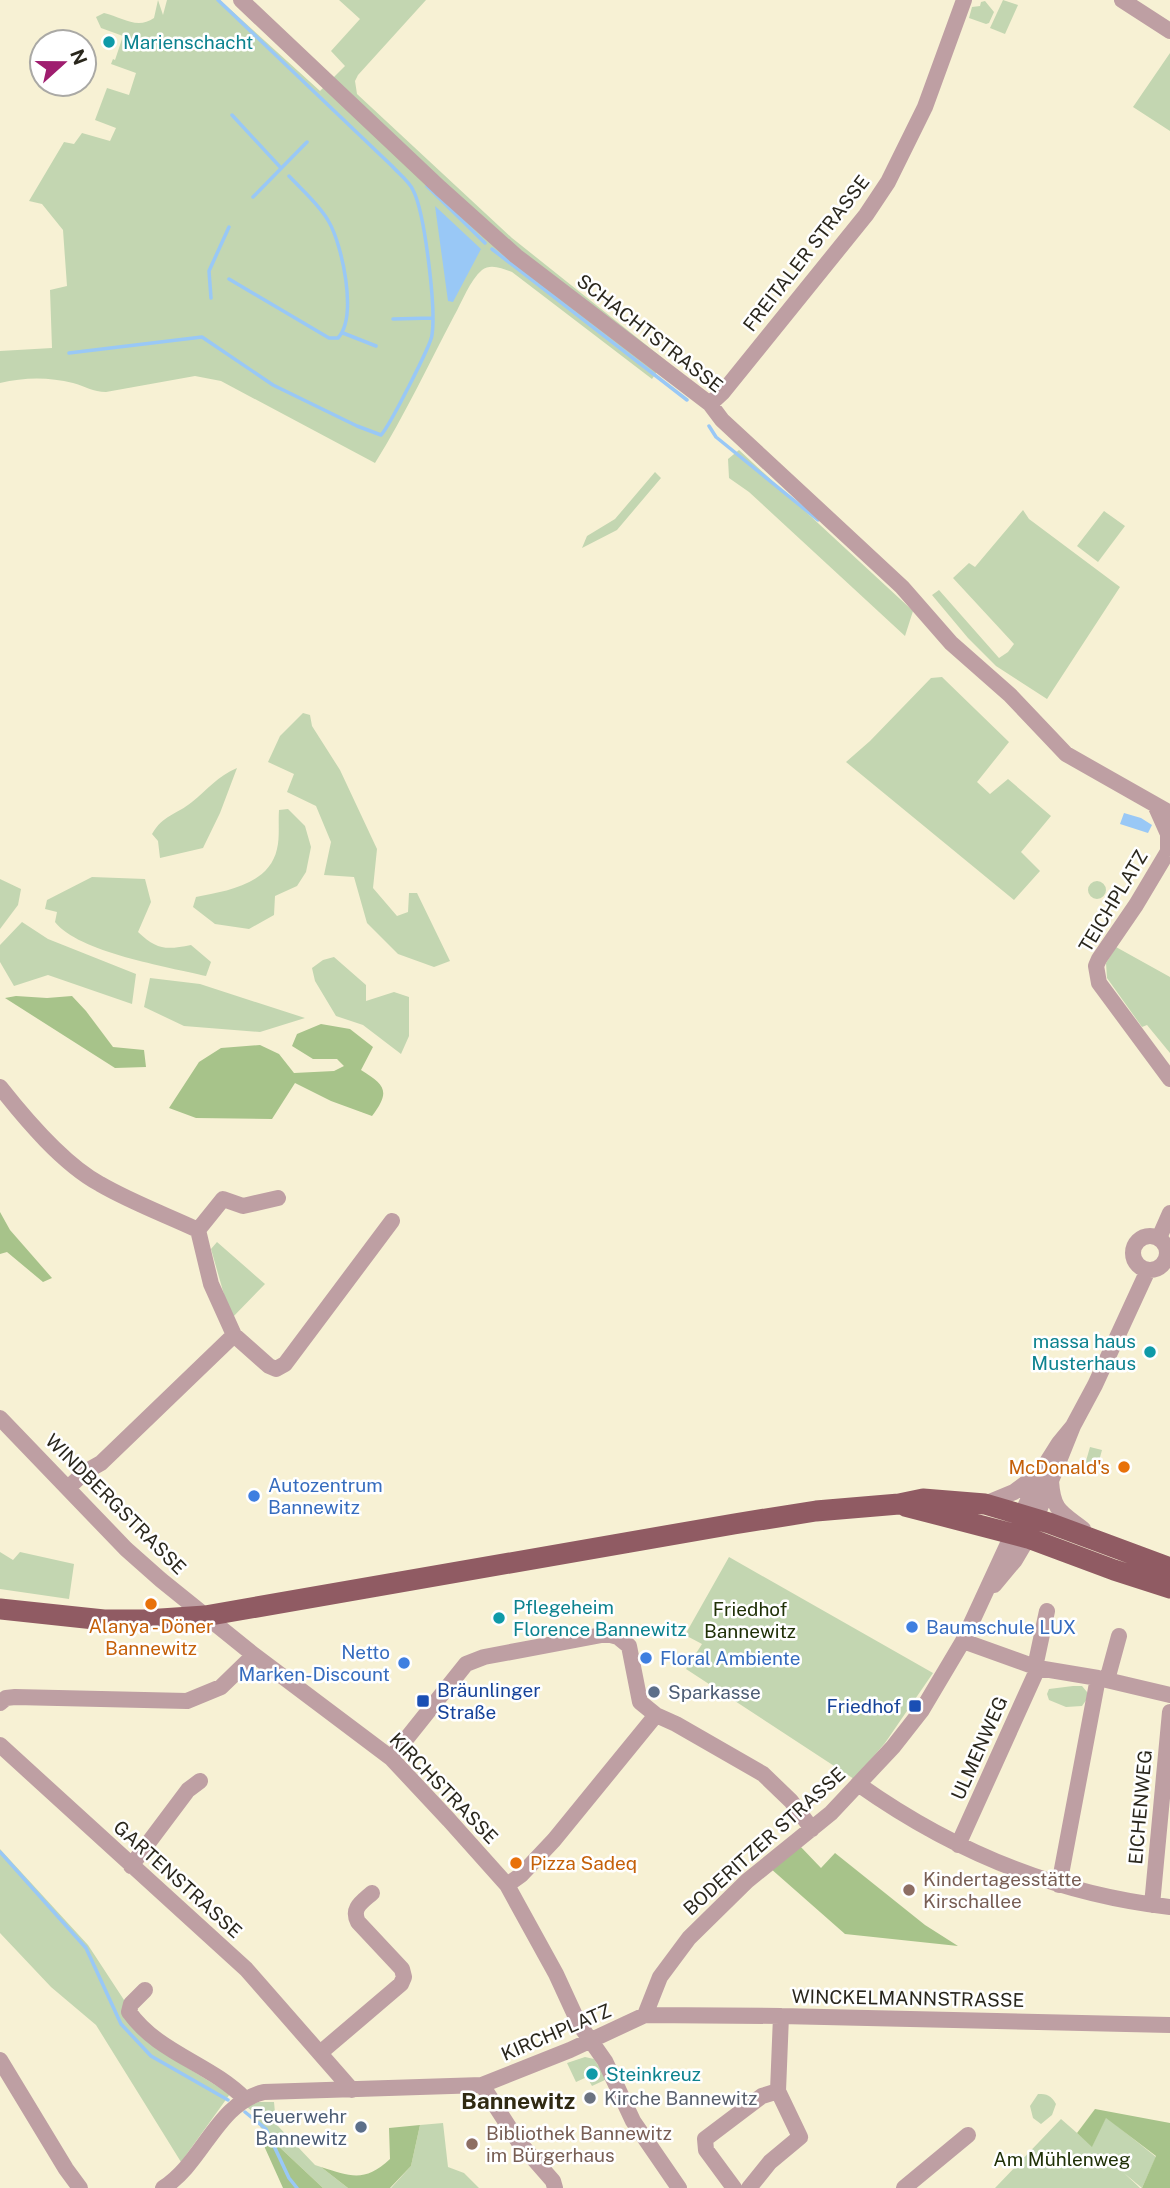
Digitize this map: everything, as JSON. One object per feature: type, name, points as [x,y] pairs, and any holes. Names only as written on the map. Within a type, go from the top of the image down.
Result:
[{"type":"main road","points":[[0,1609],[104,1620],[205,1616],[734,1524],[923,1499],[985,1504],[1024,1527],[1114,1570],[1170,1588]]},
{"type":"main road","points":[[899,1504],[935,1516],[1024,1527],[1098,1542],[1170,1568]]},
{"type":"street","name":"SCHACHTSTRASSE","points":[[241,0],[516,256],[710,404],[749,447],[902,587],[951,643],[1010,695],[1066,754],[1155,805]]},
{"type":"street","name":"FREITALER STRASSE","points":[[710,404],[723,392],[805,292],[866,215],[888,182],[925,107],[964,0]]},
{"type":"street","points":[[1122,0],[1170,31]]},
{"type":"street","points":[[1155,805],[1170,813]]},
{"type":"street","name":"TEICHPLATZ","points":[[1155,805],[1168,834],[1169,848],[1144,893],[1096,966],[1099,983],[1170,1079]]},
{"type":"street","points":[[0,1087],[22,1115],[57,1151],[98,1184],[198,1230]]},
{"type":"street","points":[[198,1230],[223,1199],[243,1206],[278,1198]]},
{"type":"street","points":[[1159,1238],[1170,1213]]},
{"type":"street","points":[[198,1230],[211,1284],[234,1335],[276,1369],[285,1364],[393,1222]]},
{"type":"street","points":[[1147,1236],[1159,1238],[1167,1248],[1168,1262],[1148,1270],[1136,1263],[1133,1250],[1140,1239],[1147,1236]]},
{"type":"street","name":"BODERITZER STRASSE","points":[[645,2015],[660,1978],[689,1938],[747,1881],[831,1813],[893,1747],[922,1710],[962,1641],[990,1579],[1024,1527],[1059,1443],[1073,1426],[1095,1385],[1148,1270]]},
{"type":"street","points":[[68,1488],[85,1472],[101,1463],[234,1335]]},
{"type":"street","name":"WINDBERGSTRASSE","points":[[0,1418],[127,1549],[205,1616]]},
{"type":"street","points":[[1047,1475],[1052,1498],[1060,1513],[1098,1542]]},
{"type":"street","name":"BODERITZER STRASSE","points":[[985,1504],[1047,1475]]},
{"type":"street","name":"ULMENWEG","points":[[958,1845],[1036,1667],[1046,1611]]},
{"type":"street","name":"KIRCHSTRASSE","points":[[205,1616],[391,1758],[507,1885],[544,1950],[579,2024],[605,2061],[633,2121],[679,2188]]},
{"type":"street","points":[[391,1758],[466,1664],[484,1657],[607,1634],[618,1637],[629,1646],[640,1702],[656,1715],[763,1774],[791,1801],[811,1829]]},
{"type":"street","points":[[1059,1885],[1103,1679],[1119,1636]]},
{"type":"street","points":[[962,1641],[1036,1667],[1170,1695]]},
{"type":"street","points":[[0,1703],[6,1698],[15,1697],[187,1701],[221,1687],[254,1655]]},
{"type":"street","name":"EICHENWEG","points":[[1152,1905],[1170,1712]]},
{"type":"street","points":[[507,1885],[521,1875],[554,1840],[656,1715]]},
{"type":"street","name":"GARTENSTRASSE","points":[[0,1745],[246,1969],[352,2090]]},
{"type":"street","points":[[131,1866],[188,1790],[200,1781]]},
{"type":"street","points":[[858,1784],[917,1823],[958,1845],[1014,1869],[1059,1885],[1122,1901],[1170,1907]]},
{"type":"street","points":[[320,2053],[401,1984],[404,1977],[402,1969],[354,1915],[356,1908],[372,1894]]},
{"type":"street","points":[[145,1990],[131,2004],[129,2012],[136,2022],[166,2048],[215,2074],[245,2099],[222,2120],[197,2157],[173,2182],[163,2188]]},
{"type":"street","name":"WINCKELMANNSTRASSE","points":[[645,2015],[1170,2025]]},
{"type":"street","name":"KIRCHPLATZ","points":[[245,2099],[264,2092],[482,2085],[592,2041],[645,2015]]},
{"type":"street","points":[[748,2188],[770,2162],[800,2137],[778,2091],[781,2016]]},
{"type":"street","points":[[0,2060],[80,2188]]},
{"type":"street","points":[[482,2085],[518,2141],[553,2181],[555,2188]]},
{"type":"street","points":[[734,2188],[706,2150],[705,2139],[762,2096],[778,2091]]},
{"type":"street","points":[[904,2188],[968,2134]]},
{"type":"green space","points":[[158,0],[163,15],[167,0],[220,0],[320,91],[345,66],[331,51],[360,19],[339,0],[426,0],[358,75],[355,81],[357,94],[512,238],[665,360],[652,379],[512,272],[493,267],[482,270],[470,285],[375,463],[221,381],[195,376],[106,392],[46,379],[0,383],[0,351],[52,348],[50,290],[67,286],[63,230],[42,204],[29,201],[64,142],[74,144],[82,133],[110,141],[116,128],[95,120],[107,88],[129,95],[136,73],[111,64],[113,59],[115,60],[123,36],[101,28],[96,17],[104,13],[129,22],[142,23],[154,18]]},
{"type":"green space","points":[[1003,0],[1018,5],[1005,34],[990,28]]},
{"type":"green space","points":[[985,1],[994,12],[989,23],[969,18],[972,7],[980,6],[981,2]]},
{"type":"green space","points":[[1170,53],[1170,131],[1133,107]]},
{"type":"green space","points":[[739,450],[913,611],[905,636],[749,492],[729,478],[728,459]]},
{"type":"green space","points":[[655,472],[661,478],[617,530],[582,548],[587,536],[615,519]]},
{"type":"green space","points":[[1023,510],[1029,519],[1120,587],[1047,699],[996,666],[932,595],[939,590],[999,658],[1008,652],[1014,644],[953,578],[969,563],[975,567]]},
{"type":"green space","points":[[1104,511],[1125,526],[1098,562],[1077,546]]},
{"type":"green space","points":[[942,677],[1009,742],[977,782],[990,794],[1008,779],[1051,816],[1021,852],[1040,871],[1014,900],[846,762],[931,678]]},
{"type":"green space","points":[[303,713],[310,715],[312,726],[340,770],[377,849],[373,888],[397,916],[408,912],[409,893],[417,893],[450,961],[434,967],[398,954],[367,923],[354,877],[324,875],[331,842],[316,806],[287,792],[294,774],[268,762],[280,736]]},
{"type":"green space","points":[[237,768],[203,848],[160,858],[158,841],[152,834],[156,828],[218,779]]},
{"type":"green space","points":[[288,809],[305,826],[311,847],[306,872],[297,886],[275,896],[274,915],[249,929],[215,924],[193,907],[196,897],[233,889],[265,871],[277,849],[279,810]]},
{"type":"green space","points":[[92,877],[145,879],[151,902],[138,932],[162,947],[191,945],[211,962],[206,976],[125,957],[83,942],[67,933],[55,922],[57,912],[45,909],[47,900]]},
{"type":"green space","points":[[0,879],[21,889],[18,905],[0,929]]},
{"type":"green space","points":[[1093,881],[1101,881],[1106,890],[1104,897],[1093,899],[1088,894],[1088,886]]},
{"type":"green space","points":[[22,922],[48,939],[136,974],[132,1004],[48,975],[14,986],[0,962],[0,945]]},
{"type":"green space","points":[[1116,947],[1170,977],[1170,1053],[1147,1025],[1142,1027],[1107,978],[1106,963]]},
{"type":"green space","points":[[334,957],[366,985],[366,1001],[394,992],[409,997],[409,1036],[401,1054],[363,1025],[336,1016],[315,981],[312,968],[323,960]]},
{"type":"green space","points":[[150,978],[200,984],[305,1018],[260,1032],[184,1026],[144,1007]]},
{"type":"green space","points":[[72,996],[113,1047],[144,1050],[146,1067],[115,1068],[5,998]]},
{"type":"green space","points":[[321,1024],[350,1029],[373,1047],[361,1070],[376,1080],[383,1089],[382,1100],[372,1116],[331,1101],[295,1083],[272,1119],[196,1118],[169,1108],[199,1062],[221,1048],[260,1045],[279,1054],[294,1073],[334,1071],[344,1066],[337,1059],[313,1059],[292,1046],[297,1034]]},
{"type":"green space","points":[[0,1212],[10,1230],[52,1278],[43,1282],[7,1252],[0,1254]]},
{"type":"green space","points":[[217,1242],[265,1284],[231,1319],[211,1249]]},
{"type":"green space","points":[[1090,1447],[1102,1450],[1096,1472],[1084,1468]]},
{"type":"green space","points":[[0,1552],[13,1560],[20,1552],[74,1564],[69,1599],[0,1589]]},
{"type":"green space","name":"Friedhof Bannewitz","points":[[729,1557],[933,1673],[885,1743],[854,1779],[686,1669],[702,1644],[685,1635]]},
{"type":"green space","points":[[1082,1686],[1087,1692],[1087,1699],[1082,1706],[1066,1707],[1049,1700],[1049,1689]]},
{"type":"green space","points":[[799,1845],[821,1868],[835,1853],[925,1925],[958,1946],[845,1934],[770,1868]]},
{"type":"green space","points":[[0,1849],[88,1945],[124,2000],[124,2018],[170,2057],[230,2094],[181,2162],[96,2025],[51,1987],[0,1933]]},
{"type":"green space","points":[[585,2057],[594,2059],[607,2079],[592,2086],[587,2077],[576,2082],[567,2063]]},
{"type":"green space","points":[[1038,2094],[1049,2096],[1056,2104],[1052,2115],[1041,2124],[1033,2118],[1030,2106]]},
{"type":"green space","points":[[258,2102],[274,2102],[276,2124],[315,2165],[348,2188],[323,2188],[274,2142],[266,2128],[261,2129],[257,2115],[247,2107]]},
{"type":"green space","points":[[1095,2109],[1170,2123],[1170,2188],[1142,2188],[1156,2156],[1106,2118],[1092,2147],[1077,2133]]},
{"type":"green space","name":"Am Mühlenweg","points":[[1106,2117],[1156,2157],[1142,2188],[1124,2173],[1140,2188],[995,2188],[1061,2119],[1092,2146]]},
{"type":"green space","points":[[443,2123],[448,2167],[464,2173],[479,2188],[391,2188],[411,2166],[420,2125]]},
{"type":"green space","points":[[420,2125],[411,2166],[390,2188],[348,2188],[321,2167],[350,2175],[373,2171],[390,2159],[389,2128]]},
{"type":"green space","points":[[266,2127],[274,2142],[323,2188],[283,2188],[265,2148],[261,2129]]},
{"type":"water","points":[[435,206],[481,249],[453,302],[448,301]]},
{"type":"water","points":[[1124,813],[1141,818],[1152,825],[1148,833],[1120,824]]},
{"type":"waterway","points":[[69,353],[202,337],[273,385],[381,435],[430,342],[433,322],[428,261],[422,219],[411,187],[218,0]]},
{"type":"waterway","points":[[232,115],[281,168]]},
{"type":"waterway","points":[[253,197],[307,142]]},
{"type":"waterway","points":[[229,279],[329,338],[338,338],[344,328],[347,314],[346,280],[334,233],[316,204],[289,176]]},
{"type":"waterway","points":[[427,186],[485,243]]},
{"type":"waterway","points":[[211,298],[209,271],[229,227]]},
{"type":"waterway","points":[[492,249],[687,400]]},
{"type":"waterway","points":[[393,319],[432,318]]},
{"type":"waterway","points":[[343,333],[376,346]]},
{"type":"waterway","points":[[709,426],[716,437],[818,520]]},
{"type":"waterway","points":[[0,1852],[86,1948],[121,2024],[151,2056],[228,2100]]},
{"type":"waterway","points":[[245,2112],[266,2129],[289,2178],[297,2188]]},
{"type":"place","name":"Marienschacht","points":[[109,42]]},
{"type":"place","name":"massa haus Musterhaus","points":[[1150,1352]]},
{"type":"place","name":"McDonald's","points":[[1124,1467]]},
{"type":"place","name":"Autozentrum Bannewitz","points":[[254,1496]]},
{"type":"place","name":"Alanya - Döner Bannewitz","points":[[151,1604]]},
{"type":"place","name":"Pflegeheim Florence Bannewitz","points":[[499,1618]]},
{"type":"place","name":"Baumschule LUX","points":[[912,1627]]},
{"type":"place","name":"Floral Ambiente","points":[[646,1658]]},
{"type":"place","name":"Netto Marken-Discount","points":[[404,1663]]},
{"type":"place","name":"Sparkasse","points":[[654,1692]]},
{"type":"place","name":"Bräunlinger Straße","points":[[423,1701]]},
{"type":"place","name":"Friedhof","points":[[915,1706]]},
{"type":"place","name":"Pizza Sadeq","points":[[516,1863]]},
{"type":"place","name":"Kindertagesstätte Kirschallee","points":[[909,1890]]},
{"type":"place","name":"Steinkreuz","points":[[592,2074]]},
{"type":"place","name":"Kirche Bannewitz","points":[[590,2098]]},
{"type":"place","name":"Feuerwehr Bannewitz","points":[[361,2127]]},
{"type":"place","name":"Bibliothek Bannewitz im Bürgerhaus","points":[[472,2144]]},
{"type":"district","name":"Bannewitz","points":[[518,2100]]}]
